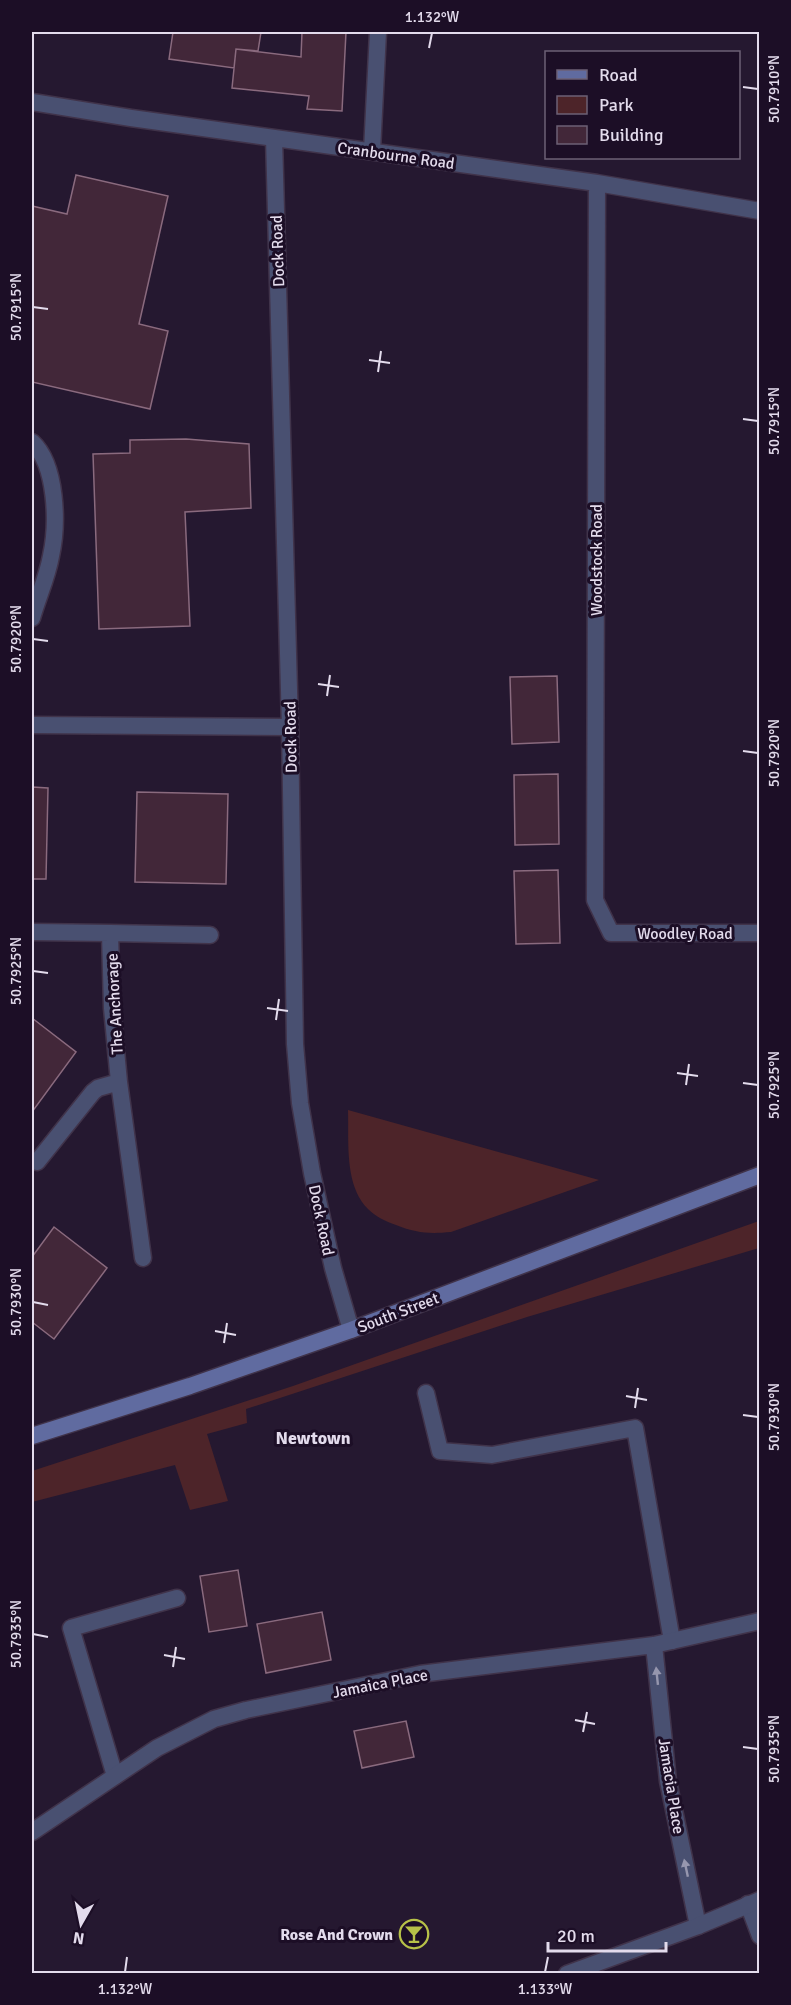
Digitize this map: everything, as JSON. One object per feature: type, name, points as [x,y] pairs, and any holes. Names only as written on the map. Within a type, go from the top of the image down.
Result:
[{"type":"main road","name":"South Street","points":[[32,1436],[190,1386],[351,1330],[759,1175]]},
{"type":"street","points":[[372,151],[378,32]]},
{"type":"street","name":"Cranbourne Road","points":[[32,102],[597,183],[759,211]]},
{"type":"street","name":"Dock Road","points":[[274,138],[290,727],[293,988],[300,1103],[330,1257],[351,1330]]},
{"type":"street","name":"Woodstock Road","points":[[597,183],[595,900],[611,933]]},
{"type":"street","points":[[32,442],[41,453],[48,471],[54,522],[49,567],[32,618]]},
{"type":"street","points":[[32,725],[290,727]]},
{"type":"street","name":"The Anchorage","points":[[32,932],[110,933],[112,1008],[119,1082],[143,1258]]},
{"type":"street","points":[[110,933],[210,935]]},
{"type":"street","name":"Woodley Road","points":[[611,933],[759,933]]},
{"type":"street","points":[[37,1162],[93,1092],[98,1088],[119,1082]]},
{"type":"street","points":[[426,1393],[440,1451],[492,1455],[635,1428],[672,1641]]},
{"type":"street","points":[[115,1776],[71,1628],[177,1598]]},
{"type":"street","name":"Jamaica Place","points":[[32,1832],[157,1748],[214,1719],[246,1710],[420,1674],[654,1645],[759,1621]]},
{"type":"street","name":"Jamacia Place","points":[[654,1645],[668,1781],[698,1926]]},
{"type":"street","points":[[567,1974],[698,1926],[754,1902],[759,1936]]},
{"type":"green space","points":[[348,1110],[599,1180],[451,1232],[429,1233],[410,1230],[377,1217],[360,1199],[349,1162]]},
{"type":"green space","points":[[759,1221],[759,1248],[527,1317],[246,1409],[247,1423],[207,1434],[228,1501],[190,1510],[175,1465],[32,1502],[32,1471],[293,1386]]},
{"type":"building","points":[[173,32],[261,32],[258,51],[236,49],[234,68],[169,59]]},
{"type":"building","points":[[302,32],[346,32],[342,111],[307,109],[309,96],[232,88],[236,49],[301,57]]},
{"type":"building","points":[[76,175],[168,196],[139,324],[168,331],[150,409],[32,382],[32,206],[67,214]]},
{"type":"building","points":[[186,439],[249,444],[251,508],[185,512],[190,626],[99,629],[93,454],[130,453],[130,440]]},
{"type":"building","points":[[557,676],[559,742],[512,744],[510,677]]},
{"type":"building","points":[[558,774],[559,844],[515,845],[514,775]]},
{"type":"building","points":[[32,787],[48,788],[46,879],[32,879]]},
{"type":"building","points":[[137,792],[228,794],[226,884],[135,882]]},
{"type":"building","points":[[558,870],[560,943],[516,944],[514,871]]},
{"type":"building","points":[[32,1018],[76,1052],[32,1112]]},
{"type":"building","points":[[54,1227],[107,1268],[54,1339],[32,1322],[32,1257]]},
{"type":"building","points":[[238,1570],[247,1626],[209,1632],[200,1576]]},
{"type":"building","points":[[322,1612],[331,1660],[266,1673],[257,1624]]},
{"type":"building","points":[[406,1721],[414,1757],[362,1768],[354,1731]]},
{"type":"place","name":"Rose And Crown","points":[[414,1934]]},
{"type":"district","name":"Newtown","points":[[313,1438]]}]
